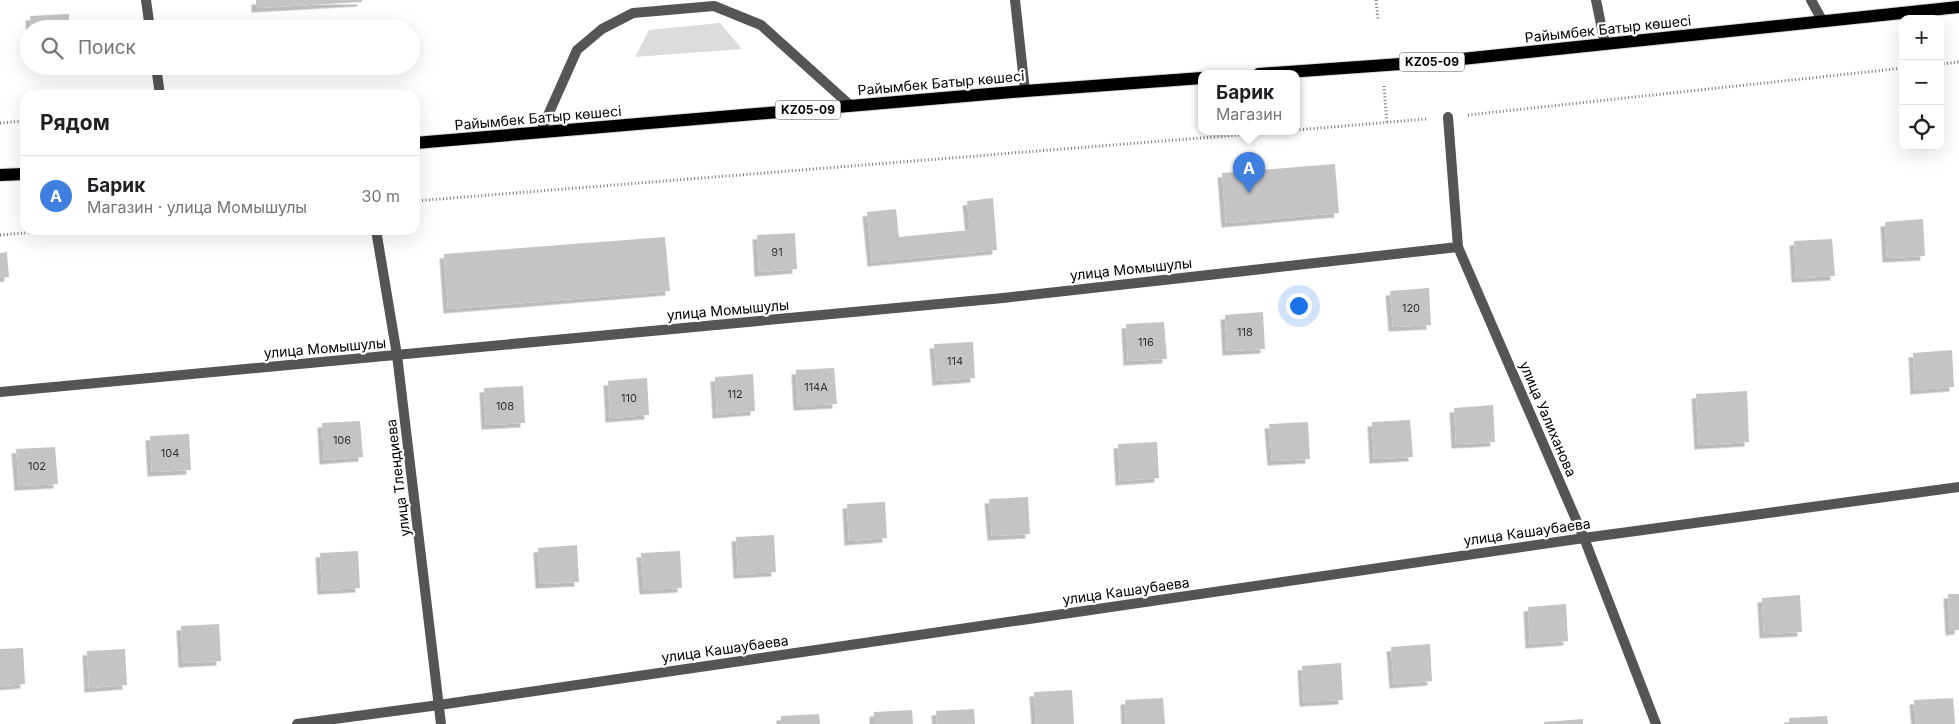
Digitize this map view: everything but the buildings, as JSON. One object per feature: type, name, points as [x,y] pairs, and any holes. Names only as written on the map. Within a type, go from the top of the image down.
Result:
[{"type":"main road","name":"Райымбек Батыр көшесі","points":[[1300,71],[1434,61],[1822,20],[1959,8]]},
{"type":"main road","name":"Райымбек Батыр көшесі","points":[[420,143],[1026,91],[1198,78]]},
{"type":"main road","points":[[0,175],[20,174]]},
{"type":"street","points":[[146,0],[149,20]]},
{"type":"street","points":[[1015,0],[1026,91]]},
{"type":"street","points":[[1596,0],[1605,44]]},
{"type":"street","points":[[1811,0],[1822,20]]},
{"type":"street","points":[[540,133],[577,50],[602,29],[633,13],[651,11],[714,6],[761,25],[851,106]]},
{"type":"street","points":[[157,75],[159,90]]},
{"type":"street","name":"улица Уалиханова","points":[[1448,118],[1458,247],[1584,538],[1656,724]]},
{"type":"street","name":"улица Тлендиева","points":[[377,235],[397,355],[441,724]]},
{"type":"street","name":"улица Момышулы","points":[[0,392],[1003,298],[1458,247]]},
{"type":"street","name":"улица Кашаубаева","points":[[297,724],[439,705],[1584,538],[1959,487]]},
{"type":"path","points":[[1376,0],[1378,19]]},
{"type":"path","points":[[1944,64],[1959,62]]},
{"type":"path","points":[[1300,130],[1448,118],[1899,68]]},
{"type":"path","points":[[1384,84],[1387,123]]},
{"type":"path","points":[[0,123],[20,121]]},
{"type":"path","points":[[420,201],[1238,135]]},
{"type":"path","points":[[0,235],[20,233]]},
{"type":"shaded area","points":[[720,23],[742,49],[635,57],[649,30]]},
{"type":"place","name":"Барик","points":[[1249,193]]}]
